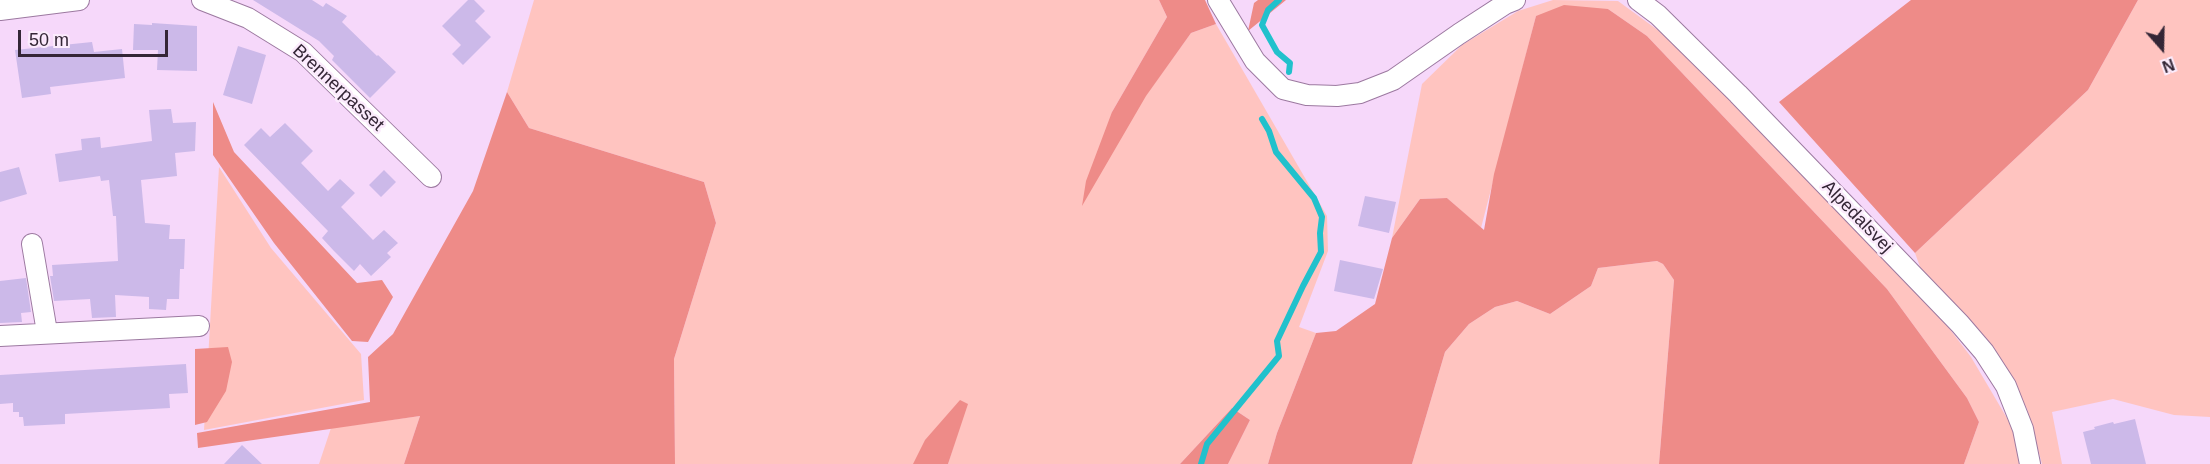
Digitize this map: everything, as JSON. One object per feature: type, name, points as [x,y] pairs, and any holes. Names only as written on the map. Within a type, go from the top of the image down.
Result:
[{"type":"street","points":[[0,10],[79,0]]},
{"type":"street","name":"Brennerpasset","points":[[202,0],[248,18],[303,51],[431,177]]},
{"type":"street","points":[[1218,0],[1255,61],[1283,89],[1307,95],[1337,96],[1360,93],[1393,80],[1459,34],[1515,0]]},
{"type":"street","name":"Alpedalsvej","points":[[1638,0],[1658,15],[1738,94],[1960,324],[1984,352],[2006,386],[2023,429],[2030,464]]},
{"type":"street","points":[[32,244],[46,332]]},
{"type":"street","points":[[0,336],[199,326]]},
{"type":"shaded area","points":[[534,0],[1159,0],[1167,17],[1112,112],[1146,95],[1191,33],[1216,24],[1327,216],[1328,251],[1299,327],[1316,333],[1277,433],[1268,464],[1228,464],[1250,420],[1232,408],[1180,464],[948,464],[963,416],[938,464],[675,464],[674,359],[716,223],[704,182],[529,128],[507,92]]},
{"type":"shaded area","points":[[1159,0],[1205,0],[1216,24],[1191,33],[1146,96],[1082,206],[1086,181],[1112,112],[1167,17]]},
{"type":"shaded area","points":[[1258,0],[1286,0],[1248,31],[1254,3]]},
{"type":"shaded area","points":[[1553,0],[1618,1],[1670,39],[1933,307],[1971,357],[2014,430],[2019,464],[1964,464],[1979,422],[1967,398],[1887,289],[1647,36],[1608,9],[1536,16],[1481,228],[1447,198],[1420,199],[1392,238],[1422,84],[1462,45],[1518,11]]},
{"type":"shaded area","points":[[1911,0],[2138,0],[2088,90],[1915,253],[1779,102]]},
{"type":"shaded area","points":[[2138,0],[2210,0],[2210,417],[2174,415],[2113,399],[2052,412],[2062,464],[2042,464],[2027,409],[1996,354],[1923,275],[1915,253],[2088,90]]},
{"type":"shaded area","points":[[1564,5],[1608,9],[1647,36],[1887,289],[1967,398],[1979,422],[1964,464],[1659,464],[1674,280],[1663,264],[1657,261],[1598,268],[1591,286],[1550,314],[1517,301],[1495,307],[1469,324],[1445,352],[1412,464],[1268,464],[1277,433],[1316,333],[1336,331],[1375,304],[1392,238],[1420,199],[1447,198],[1484,230],[1494,174],[1536,16]]},
{"type":"shaded area","points":[[507,92],[529,128],[704,182],[716,223],[674,359],[675,464],[404,464],[420,416],[198,448],[197,433],[370,402],[368,357],[393,334],[473,191]]},
{"type":"shaded area","points":[[213,102],[234,152],[357,283],[382,280],[393,297],[368,342],[352,341],[274,243],[213,155]]},
{"type":"shaded area","points":[[219,167],[271,248],[361,354],[364,400],[204,430]]},
{"type":"shaded area","points":[[1657,261],[1663,264],[1674,280],[1659,464],[1412,464],[1445,352],[1469,324],[1495,307],[1517,301],[1550,314],[1591,286],[1598,268]]},
{"type":"shaded area","points":[[228,347],[232,362],[226,391],[207,422],[195,425],[195,349]]},
{"type":"shaded area","points":[[960,400],[968,404],[948,464],[913,464],[925,440]]},
{"type":"shaded area","points":[[1232,408],[1250,420],[1228,464],[1180,464]]},
{"type":"shaded area","points":[[420,416],[404,464],[319,464],[331,428]]},
{"type":"building","points":[[253,0],[312,0],[323,7],[326,3],[347,16],[342,22],[396,72],[370,98],[332,60],[334,56],[319,41]]},
{"type":"building","points":[[468,0],[474,0],[485,11],[475,21],[491,37],[463,65],[452,54],[461,45],[442,26]]},
{"type":"building","points":[[152,23],[197,26],[197,71],[157,70],[158,50],[133,50],[134,24],[152,25]]},
{"type":"building","points":[[92,42],[94,52],[122,49],[125,78],[50,87],[51,94],[22,98],[15,50]]},
{"type":"building","points":[[238,46],[266,55],[252,104],[223,95]]},
{"type":"building","points":[[171,109],[173,123],[196,122],[195,151],[175,153],[177,176],[141,180],[145,223],[170,225],[169,239],[185,239],[184,269],[180,269],[179,299],[167,299],[166,310],[149,309],[149,297],[115,295],[116,317],[92,318],[90,299],[54,301],[50,276],[53,276],[52,265],[118,261],[116,216],[113,216],[109,180],[101,181],[100,176],[59,182],[55,154],[82,150],[81,139],[100,137],[101,148],[152,141],[149,110]]},
{"type":"building","points":[[285,123],[313,151],[301,163],[328,191],[340,179],[355,193],[341,207],[373,240],[384,230],[398,243],[387,253],[391,257],[371,276],[360,264],[354,271],[334,251],[322,238],[328,231],[244,145],[261,128],[270,137]]},
{"type":"building","points":[[19,167],[27,194],[0,202],[0,172]]},
{"type":"building","points":[[384,170],[396,182],[381,197],[369,185]]},
{"type":"building","points":[[1365,196],[1396,202],[1389,233],[1358,226]]},
{"type":"building","points":[[1340,260],[1383,269],[1374,299],[1334,291]]},
{"type":"building","points":[[26,278],[31,312],[21,313],[22,322],[0,323],[0,281]]},
{"type":"building","points":[[186,364],[188,393],[169,394],[170,408],[65,414],[65,424],[24,426],[23,417],[19,417],[19,412],[13,412],[13,403],[0,404],[0,375]]},
{"type":"building","points":[[2135,419],[2146,464],[2091,464],[2083,432],[2113,422],[2114,424]]},
{"type":"building","points":[[242,445],[262,464],[224,464]]},
{"type":"waterway","points":[[1279,0],[1268,10],[1262,25],[1277,52],[1290,63],[1289,72]]},
{"type":"waterway","points":[[1201,464],[1207,444],[1279,356],[1277,341],[1321,252],[1322,217],[1314,198],[1276,152],[1262,119]]}]
